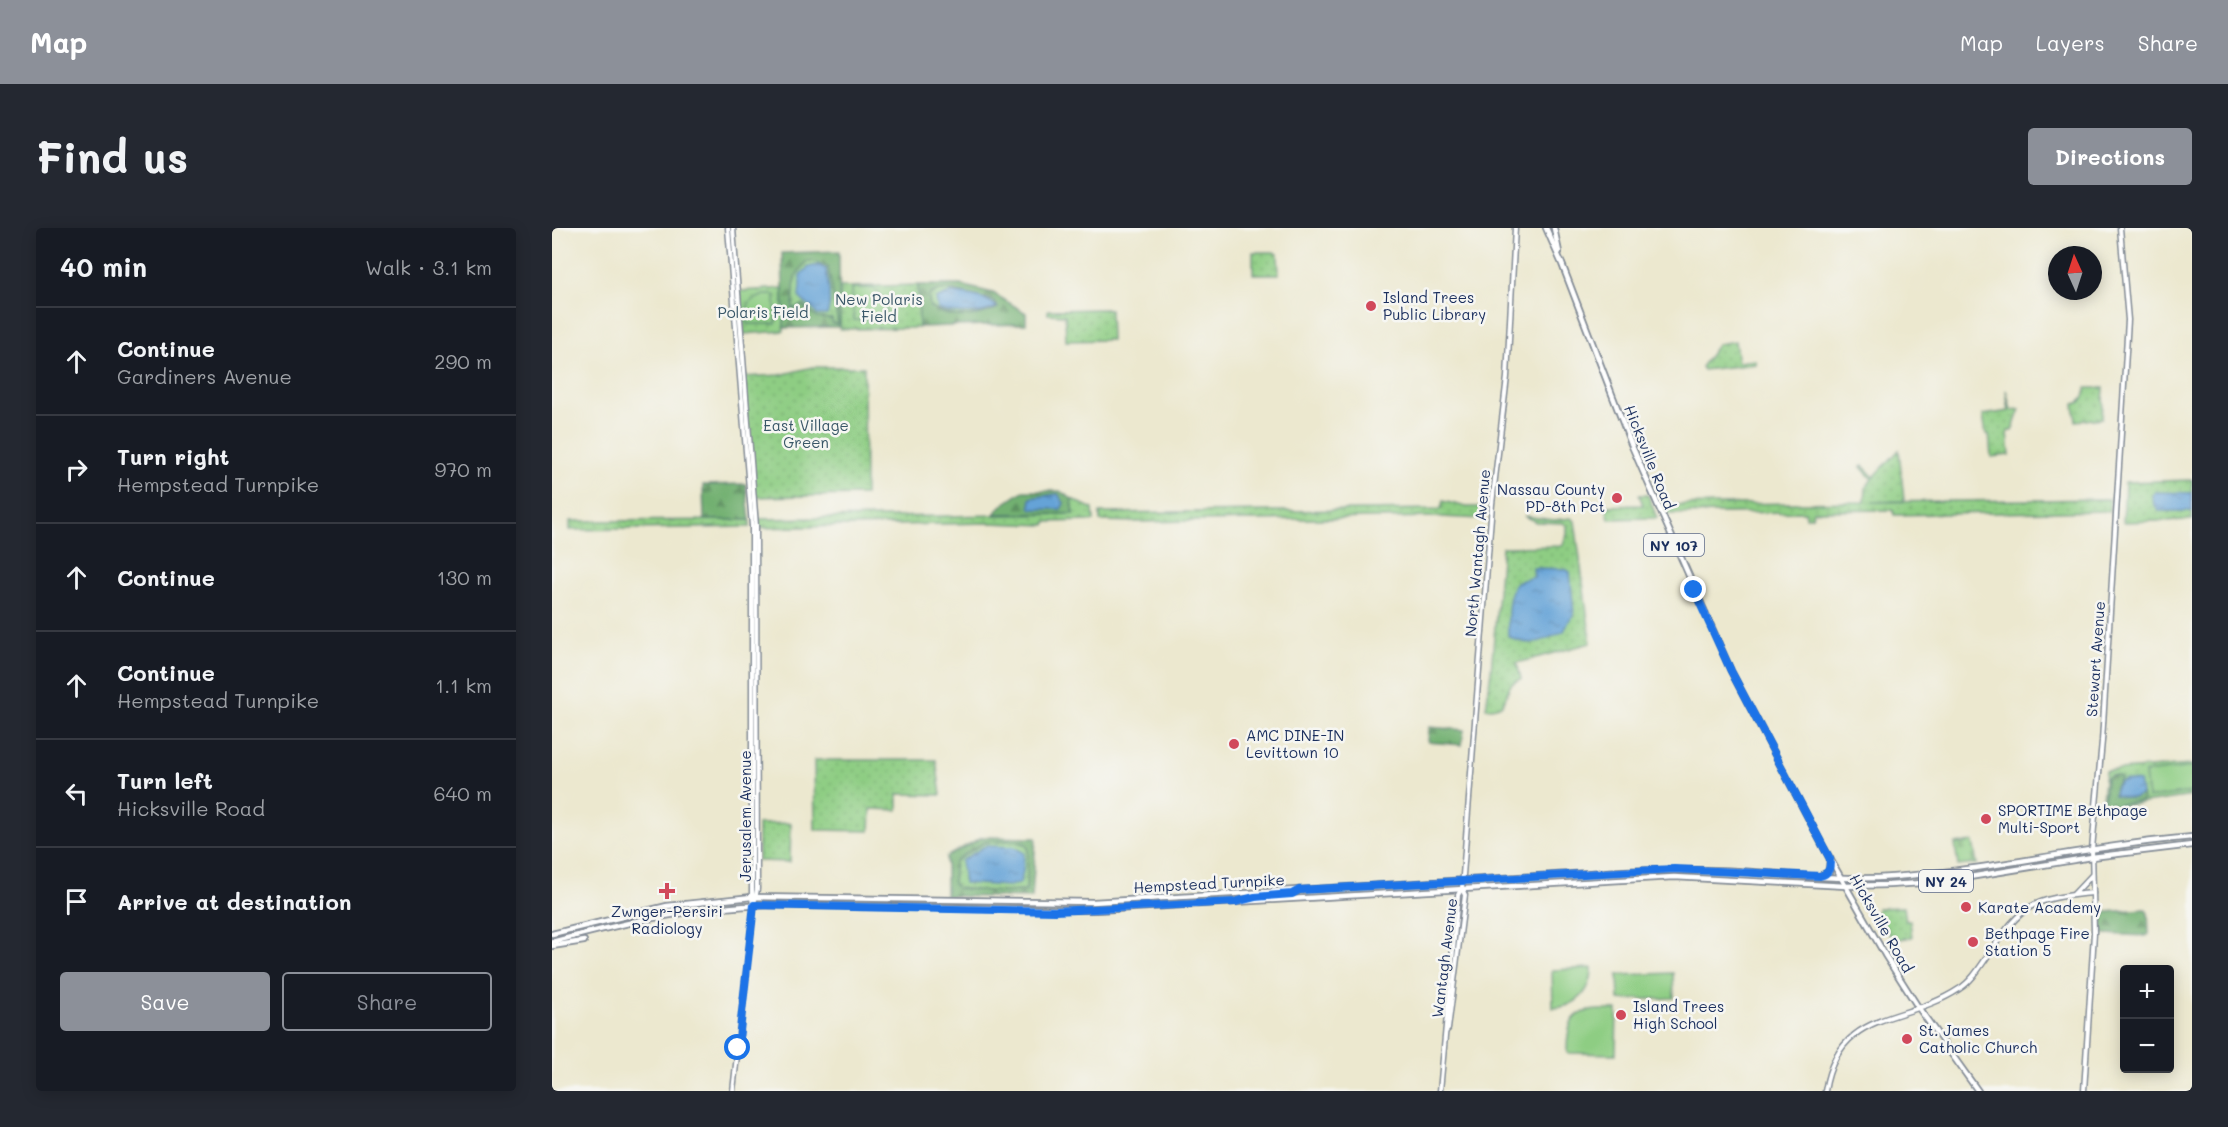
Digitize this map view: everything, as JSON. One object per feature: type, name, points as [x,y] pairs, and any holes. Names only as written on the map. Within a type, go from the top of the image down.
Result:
[{"type":"main road","name":"Jerusalem Avenue","points":[[728,228],[752,526],[754,905]]},
{"type":"main road","name":"Jerusalem Avenue","points":[[733,228],[756,526],[754,897]]},
{"type":"main road","name":"North Wantagh Avenue","points":[[1462,880],[1491,512],[1507,377],[1515,228]]},
{"type":"main road","name":"Hicksville Road","points":[[1546,228],[1631,444],[1715,639],[1830,859],[1885,955],[1918,1007],[1978,1091]]},
{"type":"main road","name":"Hicksville Road","points":[[1554,228],[1562,264]]},
{"type":"main road","name":"Stewart Avenue","points":[[2084,1091],[2094,933],[2092,849],[2102,741],[2128,320],[2120,228]]},
{"type":"main road","name":"Hempstead Turnpike","points":[[552,934],[657,907],[754,897],[1093,902],[1674,869],[1841,877],[1890,877],[1924,875],[2092,849],[2192,837]]},
{"type":"main road","name":"Hempstead Turnpike","points":[[552,944],[651,917],[754,905],[1055,911],[1674,877],[1873,886],[1939,882],[2092,857],[2192,845]]},
{"type":"main road","points":[[1820,876],[1828,872],[1830,859]]},
{"type":"main road","points":[[2073,895],[2092,875]]},
{"type":"main road","name":"Wantagh Avenue","points":[[1440,1091],[1458,895],[1462,880]]},
{"type":"main road","points":[[1855,902],[1857,890],[1873,886]]},
{"type":"main road","points":[[1235,902],[1255,897],[1292,894],[1299,890],[1299,898]]},
{"type":"main road","points":[[1826,1091],[1833,1064],[1853,1036],[1869,1024],[1939,1000],[1968,981],[2010,923],[2023,911],[2046,899],[2093,893]]},
{"type":"main road","points":[[733,1091],[754,905]]},
{"type":"main road","points":[[552,944],[584,941]]},
{"type":"green space","points":[[839,251],[840,327],[784,328],[782,253]],"holes":[[[812,261],[828,267],[838,324],[833,324],[832,319],[817,318],[802,305],[793,309],[795,277],[806,262]]]},
{"type":"green space","points":[[1253,252],[1274,252],[1278,255],[1279,274],[1253,274]]},
{"type":"green space","points":[[812,260],[828,267],[838,324],[833,324],[832,319],[817,318],[803,305],[792,309],[795,277],[806,262]]},
{"type":"green space","name":"New Polaris Field","points":[[918,285],[919,328],[840,329],[840,287]]},
{"type":"green space","points":[[918,285],[961,285],[993,293],[1026,313],[1026,324],[919,327]],"holes":[[[948,290],[994,301],[998,308],[973,316],[955,316],[930,307],[929,296]]]},
{"type":"green space","name":"Polaris Field","points":[[783,288],[784,331],[744,334],[740,291]]},
{"type":"green space","points":[[852,288],[873,288],[877,291],[884,302],[887,319],[854,320]]},
{"type":"green space","points":[[948,290],[994,301],[998,308],[972,316],[955,316],[930,307],[929,296],[935,292]]},
{"type":"green space","points":[[764,295],[775,295],[776,324],[748,324],[745,312],[751,301]]},
{"type":"green space","points":[[1110,309],[1111,340],[1066,341],[1065,315],[1048,314],[1048,310]]},
{"type":"green space","points":[[1735,341],[1738,362],[1755,360],[1756,364],[1703,370],[1701,367],[1718,344]]},
{"type":"green space","name":"East Village Green","points":[[812,367],[864,367],[865,495],[752,497],[743,377],[780,375]]},
{"type":"green space","points":[[2086,388],[2104,388],[2102,418],[2076,421],[2074,404],[2083,399]]},
{"type":"green space","points":[[2006,390],[2011,410],[2020,409],[2012,431],[2008,431],[2010,455],[1991,457],[1989,434],[1986,434],[1983,415],[2009,411]]},
{"type":"green space","points":[[1899,450],[1904,501],[1872,502],[2110,499],[2109,511],[1894,515],[1893,510],[1813,511],[1812,517],[1806,517],[1805,512],[1666,514],[1663,505],[1865,502],[1866,487],[1872,479],[1861,467],[1863,466],[1874,477]]},
{"type":"green space","points":[[2192,480],[2192,520],[2123,522],[2125,482]]},
{"type":"green space","points":[[746,484],[750,520],[704,520],[703,485]]},
{"type":"green space","points":[[1023,491],[1060,491],[1072,499],[1074,514],[994,514],[1001,506]]},
{"type":"green space","points":[[1639,495],[1648,495],[1657,518],[1609,519],[1606,506],[1643,505]]},
{"type":"green space","points":[[1072,499],[1093,509],[1094,521],[1046,522],[1045,525],[989,523],[757,528],[757,519],[1074,514]]},
{"type":"green space","points":[[1443,501],[1467,507],[1483,507],[1482,519],[1441,517],[1100,521],[1100,513],[1441,509]]},
{"type":"green space","points":[[1524,516],[1554,520],[1571,518],[1575,521],[1591,643],[1517,663],[1521,679],[1510,687],[1501,705],[1486,708],[1502,547],[1562,546],[1567,535],[1567,526],[1563,523],[1536,522]]},
{"type":"green space","points":[[750,520],[750,527],[570,530],[570,521]]},
{"type":"green space","points":[[1429,727],[1464,730],[1462,745],[1428,742]]},
{"type":"green space","points":[[814,760],[936,760],[941,795],[898,794],[898,810],[871,809],[870,831],[815,830]]},
{"type":"green space","points":[[2192,765],[2192,796],[2101,809],[2105,771]]},
{"type":"green space","points":[[2192,767],[2192,792],[2148,798],[2145,773]]},
{"type":"green space","points":[[2110,775],[2118,776],[2120,779],[2115,787],[2114,795],[2132,798],[2141,794],[2142,801],[2106,806],[2104,804],[2106,778]]},
{"type":"green space","points":[[791,823],[790,862],[758,861],[758,824]]},
{"type":"green space","points":[[982,837],[1036,838],[1032,898],[946,896],[946,857]],"holes":[[[1010,841],[1026,844],[1028,849],[1026,891],[1001,892],[956,888],[953,882],[957,859],[985,842]]]},
{"type":"green space","points":[[1010,841],[1026,844],[1028,849],[1026,891],[1001,892],[956,888],[953,882],[955,861],[985,842]]},
{"type":"green space","points":[[1973,842],[1977,864],[1958,866],[1955,844]]},
{"type":"green space","points":[[1904,907],[1906,921],[1910,921],[1912,937],[1893,940],[1877,919],[1877,908]]},
{"type":"green space","points":[[2145,909],[2148,913],[2149,934],[2146,936],[2102,934],[2102,922],[2106,912]]},
{"type":"green space","points":[[1592,968],[1589,984],[1581,997],[1569,1005],[1553,1008],[1552,970]]},
{"type":"green space","points":[[1673,973],[1674,998],[1619,1000],[1618,975]]},
{"type":"green space","points":[[1593,1010],[1617,1010],[1616,1054],[1567,1053],[1569,1028],[1577,1015]]},
{"type":"water","points":[[818,265],[826,269],[829,286],[827,315],[817,315],[799,297],[801,274],[809,267]]},
{"type":"water","points":[[950,293],[981,298],[997,307],[984,312],[968,313],[938,309],[936,299]]},
{"type":"water","points":[[2155,492],[2192,493],[2192,511],[2159,511],[2152,496]]},
{"type":"water","points":[[1058,494],[1064,503],[1061,509],[1033,509],[1030,507],[1031,498]]},
{"type":"water","points":[[1533,568],[1565,569],[1570,572],[1574,615],[1564,631],[1530,643],[1508,636],[1508,615],[1509,601],[1516,582],[1534,577]]},
{"type":"water","points":[[2125,780],[2139,782],[2141,794],[2131,798],[2114,795],[2117,785]]},
{"type":"water","points":[[985,846],[1014,847],[1024,853],[1020,883],[1009,886],[964,883],[961,861]]},
{"type":"place","name":"Island Trees Public Library","points":[[1371,306]]},
{"type":"place","name":"Nassau County PD-8th Pct","points":[[1617,498]]},
{"type":"place","name":"AMC DINE-IN Levittown 10","points":[[1234,744]]},
{"type":"place","name":"SPORTIME Bethpage Multi-Sport","points":[[1986,819]]},
{"type":"place","name":"Zwnger-Persiri Radiology","points":[[667,891]]},
{"type":"place","name":"Karate Academy","points":[[1966,907]]},
{"type":"place","name":"Bethpage Fire Station 5","points":[[1973,942]]},
{"type":"place","name":"Island Trees High School","points":[[1621,1015]]},
{"type":"place","name":"St. James Catholic Church","points":[[1907,1039]]},
{"type":"route","points":[[738,1048],[754,905],[1096,910],[1235,902],[1255,897],[1292,894],[1299,890],[1624,871],[1696,869],[1820,876],[1826,874],[1830,869],[1830,859],[1731,671],[1694,590]]}]
